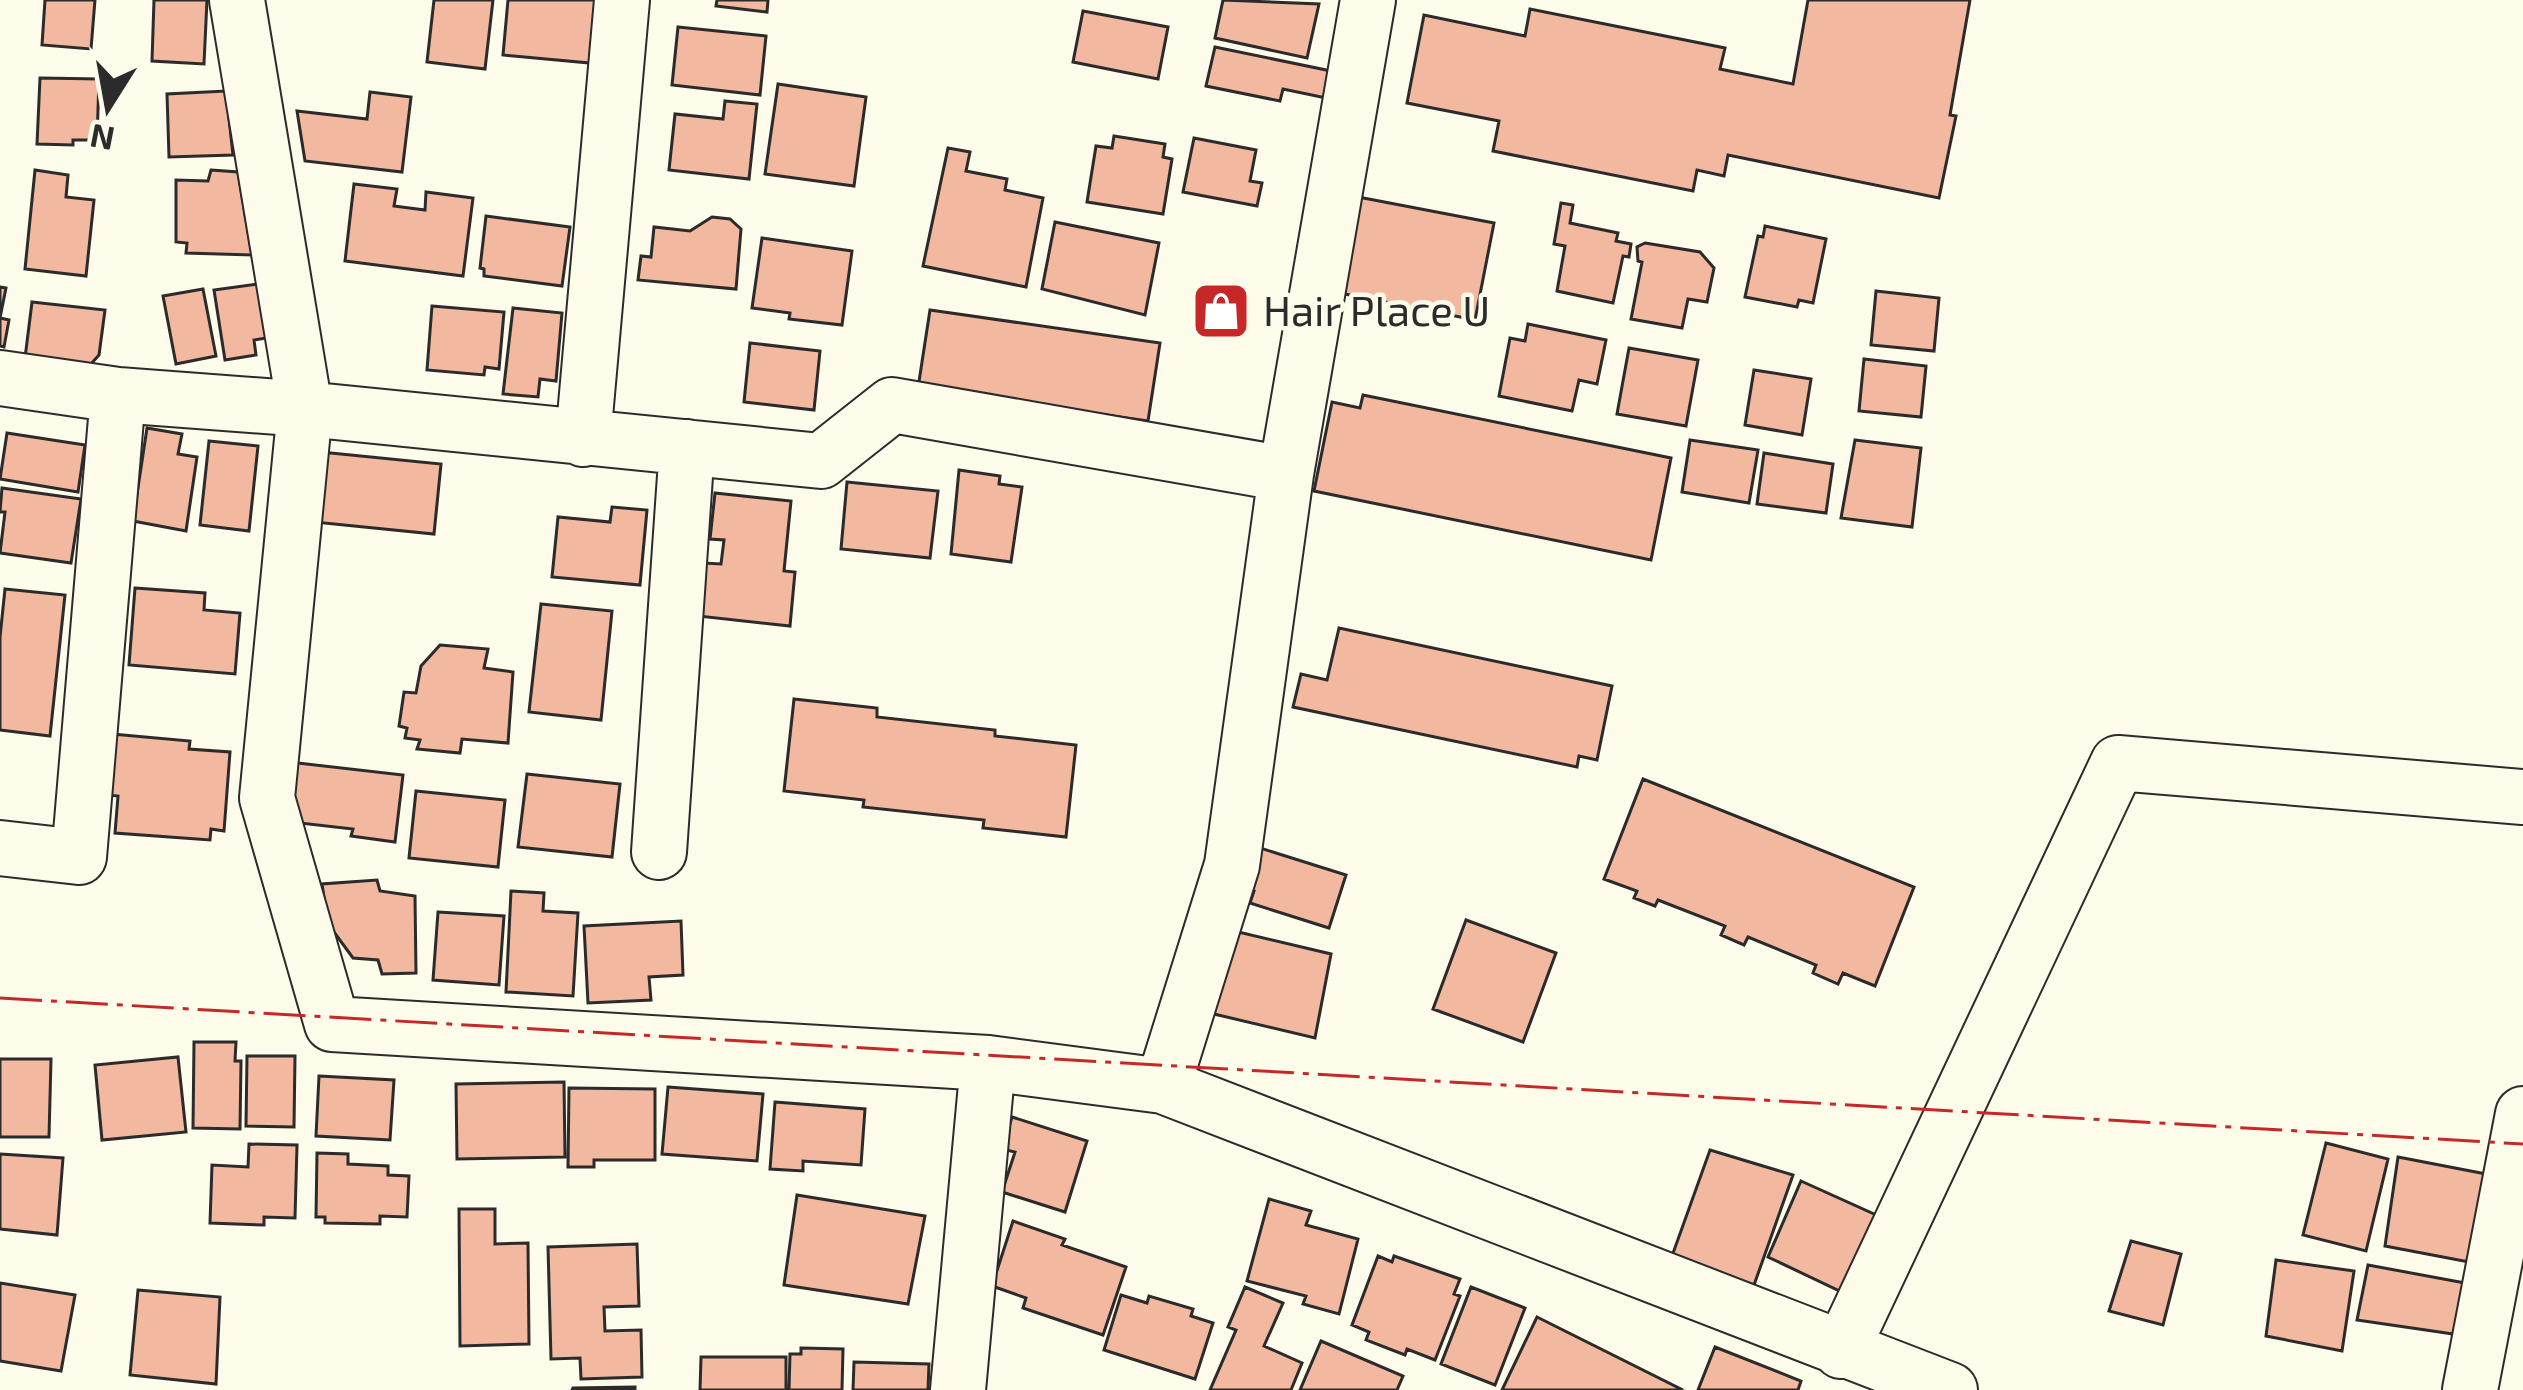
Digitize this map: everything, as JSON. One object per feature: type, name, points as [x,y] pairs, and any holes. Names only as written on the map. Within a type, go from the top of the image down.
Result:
[{"type":"street","points":[[237,0],[305,409],[267,798],[332,1024],[988,1063],[1163,1086],[1950,1390]]},
{"type":"street","points":[[583,439],[622,0]]},
{"type":"street","points":[[1163,1086],[1232,866],[1286,473],[1368,0]]},
{"type":"street","points":[[0,379],[118,395],[821,461],[892,405],[1286,473]]},
{"type":"street","points":[[0,848],[79,857],[118,395]]},
{"type":"street","points":[[659,852],[687,447]]},
{"type":"street","points":[[1841,1351],[2118,763],[2523,797]]},
{"type":"street","points":[[958,1390],[988,1063]]},
{"type":"street","points":[[2470,1390],[2523,1114]]},
{"type":"building","points":[[45,0],[95,0],[91,49],[42,45]]},
{"type":"building","points":[[154,0],[207,0],[204,64],[152,61]]},
{"type":"building","points":[[434,0],[493,0],[485,69],[427,62]]},
{"type":"building","points":[[508,0],[596,0],[590,63],[503,55]]},
{"type":"building","points":[[717,0],[768,0],[767,12],[716,6]]},
{"type":"building","points":[[1223,0],[1319,4],[1307,58],[1215,38]]},
{"type":"building","points":[[1808,0],[1970,0],[1950,115],[1956,116],[1939,198],[1728,155],[1724,176],[1697,170],[1693,191],[1493,151],[1499,121],[1407,103],[1424,15],[1525,36],[1530,9],[1725,48],[1720,69],[1793,84]]},
{"type":"building","points":[[1083,11],[1168,27],[1158,79],[1073,62]]},
{"type":"building","points":[[678,27],[766,36],[760,95],[672,85]]},
{"type":"building","points":[[1215,47],[1331,71],[1326,98],[1283,89],[1280,101],[1206,86]]},
{"type":"building","points":[[40,78],[99,79],[97,140],[37,144]]},
{"type":"building","points":[[778,84],[866,97],[854,186],[765,174]]},
{"type":"building","points":[[226,91],[233,155],[169,157],[167,94]]},
{"type":"building","points":[[370,92],[411,97],[402,172],[305,161],[297,111],[367,119]]},
{"type":"building","points":[[725,101],[757,104],[749,179],[669,170],[675,114],[723,119]]},
{"type":"building","points":[[1114,136],[1165,144],[1163,157],[1172,159],[1163,214],[1087,202],[1096,146],[1112,148]]},
{"type":"building","points":[[1194,138],[1256,150],[1250,181],[1262,183],[1257,206],[1183,192]]},
{"type":"building","points":[[948,148],[970,152],[966,171],[1007,179],[1005,190],[1043,198],[1026,287],[923,266]]},
{"type":"building","points":[[35,170],[68,175],[66,197],[94,200],[86,276],[25,269]]},
{"type":"building","points":[[211,170],[238,172],[252,255],[186,253],[187,243],[176,242],[176,180],[208,181]]},
{"type":"building","points":[[354,184],[397,189],[394,206],[425,210],[426,192],[473,198],[463,276],[345,261]]},
{"type":"building","points":[[1353,196],[1494,223],[1475,320],[1335,292]]},
{"type":"building","points":[[1561,203],[1573,205],[1570,223],[1618,233],[1616,241],[1631,244],[1629,257],[1623,256],[1613,303],[1557,291],[1565,246],[1554,244]]},
{"type":"building","points":[[486,216],[570,227],[562,286],[484,276],[480,268]]},
{"type":"building","points":[[712,217],[730,219],[741,229],[736,289],[638,280],[641,256],[651,257],[654,227],[690,231]]},
{"type":"building","points":[[1055,222],[1159,243],[1145,315],[1042,289]]},
{"type":"building","points":[[1765,226],[1826,239],[1813,303],[1799,300],[1797,307],[1745,297],[1758,236],[1763,237]]},
{"type":"building","points":[[762,238],[852,251],[842,325],[789,319],[790,313],[752,308]]},
{"type":"building","points":[[1645,243],[1700,252],[1714,268],[1707,302],[1688,299],[1682,328],[1631,319],[1642,262],[1637,247]]},
{"type":"building","points":[[257,284],[266,338],[254,340],[256,355],[225,360],[214,290]]},
{"type":"building","points":[[0,287],[6,288],[0,318]]},
{"type":"building","points":[[203,289],[216,356],[176,364],[163,296]]},
{"type":"building","points":[[1876,291],[1939,298],[1934,351],[1871,345]]},
{"type":"building","points":[[32,302],[105,310],[99,355],[90,365],[25,358]]},
{"type":"building","points":[[432,306],[504,312],[499,369],[485,367],[484,375],[427,370]]},
{"type":"building","points":[[513,308],[562,313],[556,381],[540,379],[538,397],[503,394]]},
{"type":"building","points":[[930,310],[1160,343],[1148,421],[918,388]]},
{"type":"building","points":[[0,318],[9,320],[4,347],[0,346]]},
{"type":"building","points":[[1528,324],[1606,340],[1597,384],[1579,380],[1572,411],[1499,396],[1510,338],[1525,341]]},
{"type":"building","points":[[750,343],[820,351],[814,410],[744,402]]},
{"type":"building","points":[[1629,348],[1698,360],[1686,426],[1617,414]]},
{"type":"building","points":[[1864,359],[1926,366],[1921,417],[1859,411]]},
{"type":"building","points":[[1754,370],[1811,379],[1802,435],[1745,425]]},
{"type":"building","points":[[1363,395],[1671,458],[1651,560],[1314,491],[1332,402],[1360,408]]},
{"type":"building","points":[[147,428],[182,434],[178,454],[197,457],[186,531],[133,521]]},
{"type":"building","points":[[7,433],[85,445],[78,492],[0,479]]},
{"type":"building","points":[[1690,440],[1758,450],[1749,503],[1682,492]]},
{"type":"building","points":[[1855,440],[1921,448],[1912,527],[1841,518]]},
{"type":"building","points":[[209,441],[258,446],[249,531],[200,525]]},
{"type":"building","points":[[311,451],[441,464],[434,534],[304,521]]},
{"type":"building","points":[[1764,453],[1833,464],[1826,513],[1757,504]]},
{"type":"building","points":[[959,470],[1000,476],[999,484],[1022,487],[1011,562],[951,554]]},
{"type":"building","points":[[847,482],[938,491],[930,558],[841,549]]},
{"type":"building","points":[[2,488],[81,499],[71,563],[0,553],[5,512],[0,512]]},
{"type":"building","points":[[715,493],[791,501],[784,571],[795,572],[790,626],[698,616],[704,563],[721,564],[724,540],[710,539]]},
{"type":"building","points":[[612,507],[647,510],[640,585],[552,577],[558,517],[610,522]]},
{"type":"building","points":[[135,588],[205,593],[204,610],[240,613],[235,674],[129,665]]},
{"type":"building","points":[[5,589],[65,595],[50,736],[0,730]]},
{"type":"building","points":[[541,604],[612,611],[601,720],[529,712]]},
{"type":"building","points":[[1339,628],[1612,686],[1597,760],[1579,756],[1577,767],[1293,707],[1301,674],[1327,680]]},
{"type":"building","points":[[440,645],[488,649],[484,668],[513,672],[508,743],[462,739],[460,753],[417,749],[420,740],[405,738],[407,728],[399,726],[404,692],[416,693],[421,666]]},
{"type":"building","points":[[794,699],[877,708],[877,717],[1076,745],[1066,837],[983,828],[984,820],[863,807],[864,800],[784,791]]},
{"type":"building","points":[[112,734],[190,741],[189,749],[230,752],[224,831],[211,829],[210,840],[115,833],[118,796],[107,795]]},
{"type":"building","points":[[289,762],[403,775],[395,842],[351,836],[353,829],[282,821]]},
{"type":"building","points":[[527,774],[620,784],[612,857],[518,847]]},
{"type":"building","points":[[1643,779],[1914,887],[1875,986],[1843,973],[1838,984],[1813,973],[1816,965],[1748,937],[1744,945],[1721,935],[1725,926],[1658,900],[1655,906],[1634,898],[1637,891],[1604,879]]},
{"type":"building","points":[[416,791],[505,800],[498,867],[409,858]]},
{"type":"building","points":[[1257,847],[1346,875],[1329,928],[1250,903],[1254,891],[1244,888]]},
{"type":"building","points":[[377,880],[380,891],[415,896],[416,973],[382,974],[378,960],[353,958],[328,924],[322,884]]},
{"type":"building","points":[[511,891],[544,893],[543,911],[578,913],[573,996],[506,992]]},
{"type":"building","points":[[438,912],[504,916],[499,985],[433,980]]},
{"type":"building","points":[[1466,920],[1556,953],[1523,1042],[1433,1009]]},
{"type":"building","points":[[681,921],[683,975],[649,977],[651,1000],[588,1003],[584,926]]},
{"type":"building","points":[[1230,930],[1331,954],[1315,1038],[1214,1014]]},
{"type":"building","points":[[194,1042],[236,1042],[235,1061],[241,1061],[240,1129],[193,1128]]},
{"type":"building","points":[[247,1056],[295,1056],[294,1127],[246,1126]]},
{"type":"building","points":[[178,1057],[186,1132],[102,1140],[95,1065]]},
{"type":"building","points":[[0,1059],[51,1059],[49,1137],[0,1137]]},
{"type":"building","points":[[319,1076],[394,1080],[390,1140],[316,1136]]},
{"type":"building","points":[[564,1082],[565,1157],[457,1159],[456,1084]]},
{"type":"building","points":[[668,1087],[763,1094],[757,1161],[662,1154]]},
{"type":"building","points":[[569,1088],[655,1089],[655,1160],[594,1160],[594,1167],[568,1167]]},
{"type":"building","points":[[775,1102],[865,1109],[861,1165],[803,1161],[803,1171],[770,1169]]},
{"type":"building","points":[[1012,1117],[1087,1141],[1065,1212],[1002,1192],[1015,1152],[1002,1149]]},
{"type":"building","points":[[2326,1143],[2388,1159],[2366,1251],[2303,1235]]},
{"type":"building","points":[[249,1144],[297,1145],[295,1218],[264,1217],[264,1225],[210,1223],[212,1165],[248,1167]]},
{"type":"building","points":[[1710,1150],[1793,1175],[1754,1285],[1672,1256]]},
{"type":"building","points":[[317,1153],[348,1154],[348,1164],[388,1166],[388,1175],[409,1176],[407,1217],[380,1216],[380,1224],[325,1223],[325,1217],[316,1217]]},
{"type":"building","points":[[0,1154],[63,1158],[57,1235],[0,1229]]},
{"type":"building","points":[[2398,1157],[2486,1174],[2469,1262],[2385,1246]]},
{"type":"building","points":[[1801,1181],[1885,1219],[1848,1295],[1768,1257]]},
{"type":"building","points":[[797,1195],[925,1216],[908,1304],[784,1285]]},
{"type":"building","points":[[1269,1199],[1311,1211],[1306,1225],[1358,1239],[1339,1314],[1303,1304],[1306,1296],[1247,1281]]},
{"type":"building","points":[[459,1209],[495,1209],[495,1244],[528,1243],[529,1344],[460,1346]]},
{"type":"building","points":[[1013,1221],[1065,1239],[1062,1245],[1126,1267],[1103,1335],[1023,1308],[1026,1298],[992,1286]]},
{"type":"building","points":[[2131,1241],[2181,1254],[2163,1325],[2109,1311]]},
{"type":"building","points":[[637,1244],[639,1306],[604,1307],[605,1331],[641,1330],[642,1377],[581,1379],[580,1358],[551,1359],[548,1247]]},
{"type":"building","points":[[1378,1256],[1392,1262],[1394,1256],[1460,1279],[1454,1294],[1460,1296],[1435,1360],[1366,1340],[1369,1332],[1352,1325]]},
{"type":"building","points":[[2276,1260],[2354,1271],[2342,1351],[2266,1336]]},
{"type":"building","points":[[2368,1265],[2465,1283],[2460,1335],[2357,1320]]},
{"type":"building","points":[[0,1283],[75,1295],[61,1371],[0,1361]]},
{"type":"building","points":[[1245,1287],[1283,1303],[1264,1346],[1302,1363],[1291,1390],[1210,1390],[1236,1330],[1228,1327]]},
{"type":"building","points":[[1471,1287],[1525,1308],[1495,1385],[1441,1364]]},
{"type":"building","points":[[138,1290],[220,1297],[216,1384],[130,1375]]},
{"type":"building","points":[[1121,1295],[1147,1303],[1149,1296],[1193,1309],[1191,1316],[1213,1323],[1195,1379],[1104,1350]]},
{"type":"building","points":[[1537,1317],[1683,1390],[1502,1390]]},
{"type":"building","points":[[1321,1341],[1403,1376],[1397,1390],[1300,1390]]},
{"type":"building","points":[[1715,1347],[1801,1381],[1798,1390],[1698,1390]]},
{"type":"building","points":[[801,1348],[843,1349],[842,1390],[789,1390],[790,1354],[801,1354]]},
{"type":"building","points":[[701,1357],[786,1357],[786,1390],[700,1390]]},
{"type":"building","points":[[854,1362],[929,1364],[928,1390],[853,1390]]},
{"type":"building","points":[[573,1388],[635,1390],[572,1390]]},
{"type":"power","points":[[0,998],[2523,1144]]},
{"type":"place","name":"Hair Place U","points":[[1221,311]]}]
